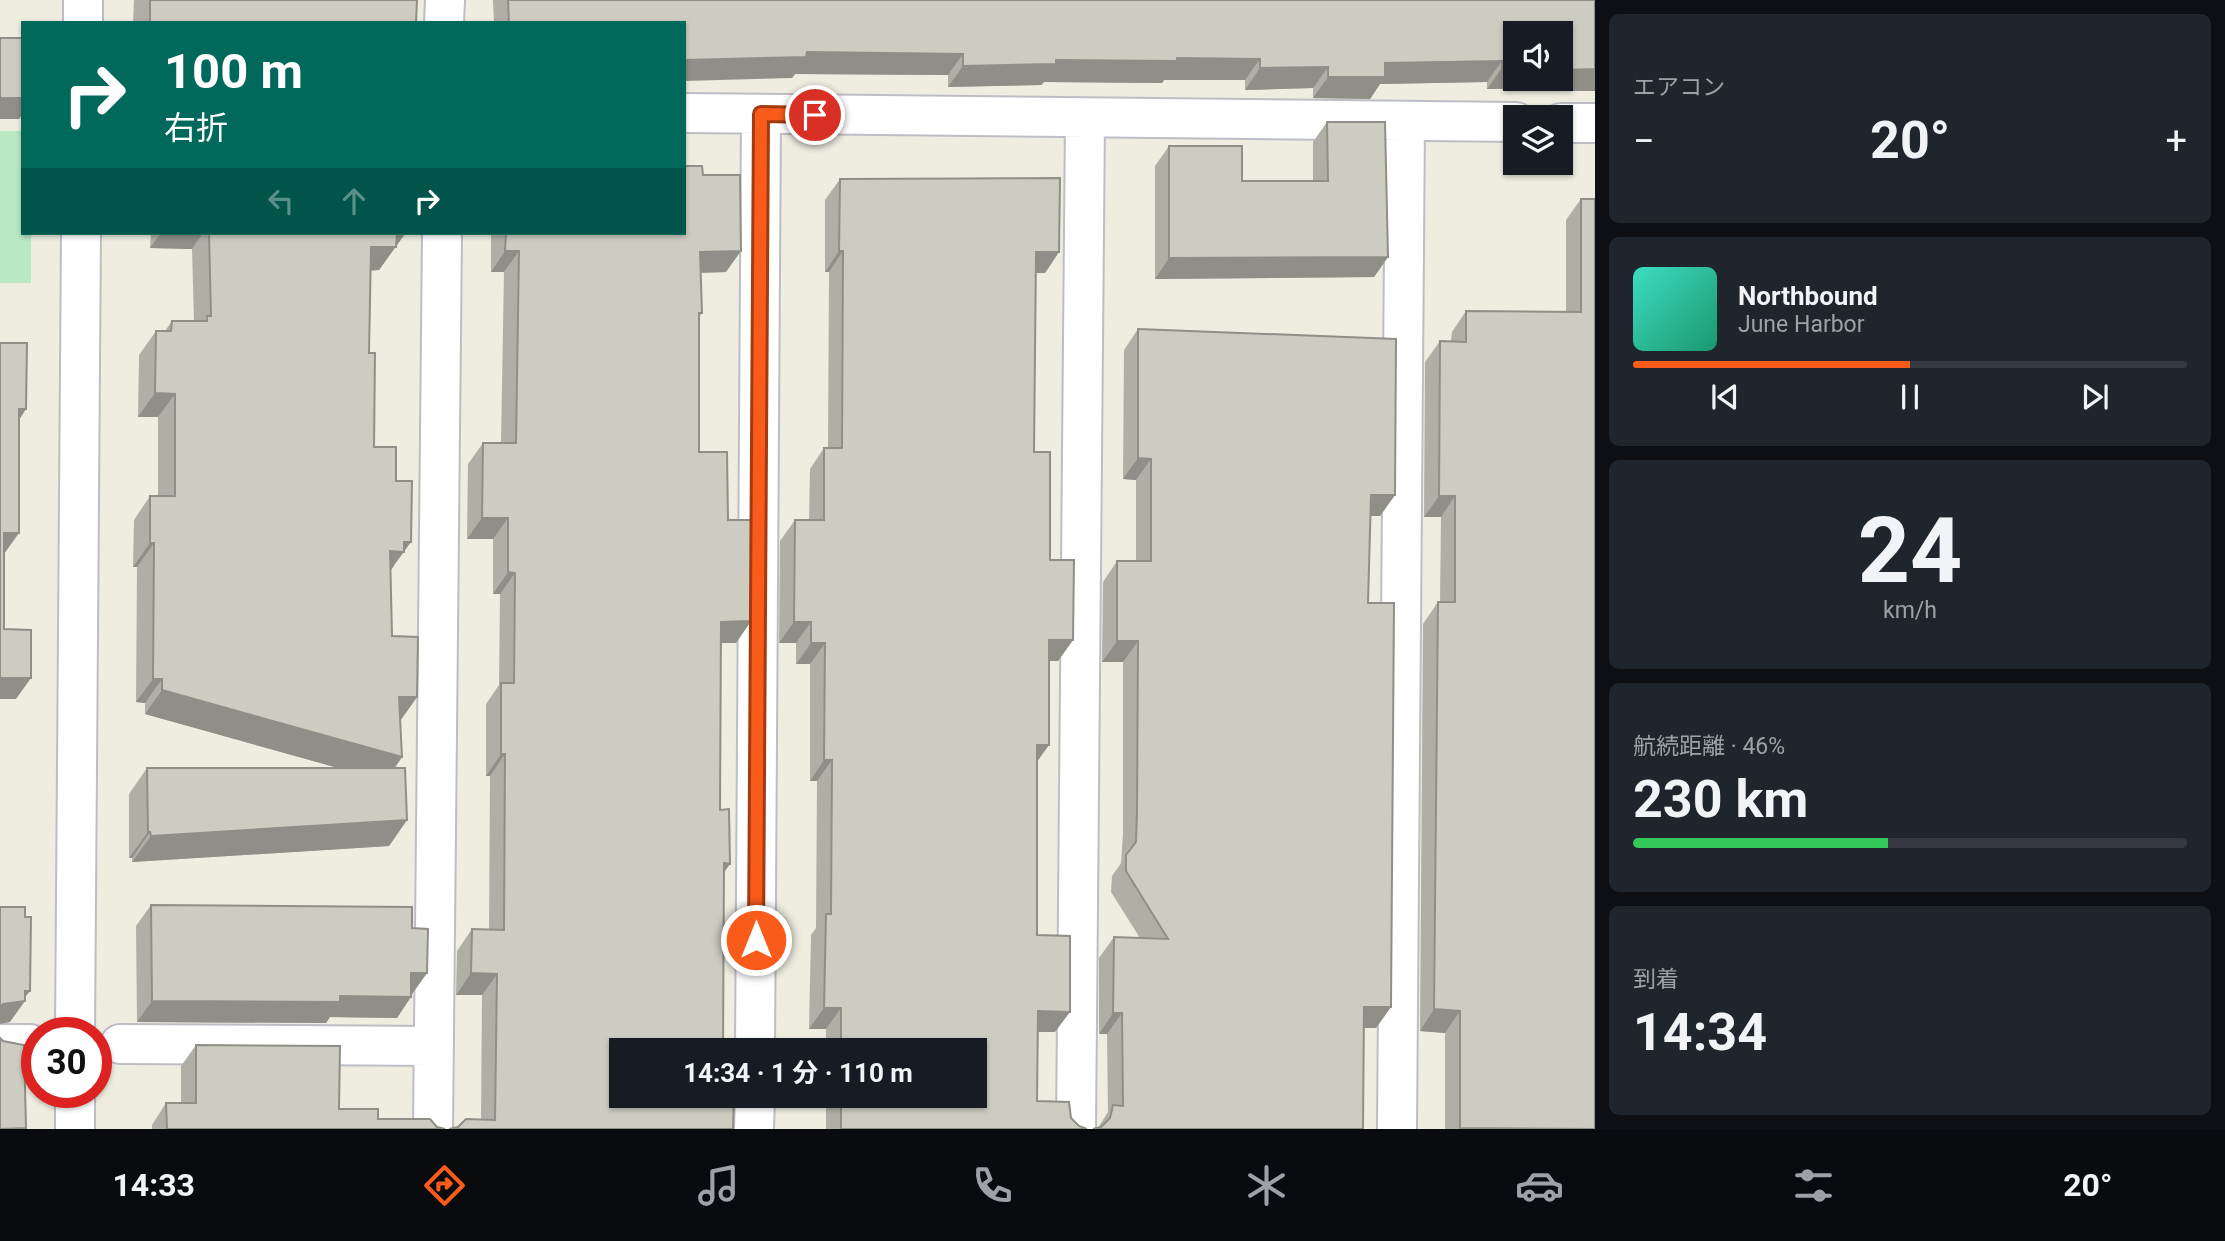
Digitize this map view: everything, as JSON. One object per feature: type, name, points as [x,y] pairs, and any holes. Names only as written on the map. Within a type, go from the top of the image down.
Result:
[{"type":"street","points":[[83,0],[83,21]]},
{"type":"street","points":[[444,21],[445,0]]},
{"type":"street","points":[[686,113],[1503,122]]},
{"type":"street","points":[[755,1038],[761,114]]},
{"type":"street","points":[[1076,1129],[1085,118]]},
{"type":"street","points":[[1397,1129],[1405,121]]},
{"type":"street","points":[[1573,123],[1595,123]]},
{"type":"street","points":[[75,1017],[81,235]]},
{"type":"street","points":[[433,1129],[442,235]]},
{"type":"street","points":[[120,1044],[434,1046]]},
{"type":"street","points":[[75,1108],[75,1129]]},
{"type":"street","points":[[754,1129],[755,1108]]},
{"type":"green space","points":[[0,131],[21,131],[21,235],[31,235],[31,283],[0,283]]},
{"type":"building","points":[[150,0],[417,0],[416,21],[150,21]]},
{"type":"building","points":[[508,0],[1595,0],[1595,69],[1573,70],[1573,21],[1503,21],[1503,68],[1502,61],[1385,63],[1385,77],[1328,77],[1328,67],[1260,68],[1260,59],[1056,60],[1056,64],[963,66],[963,54],[807,52],[806,57],[686,60],[686,21],[509,21]]},
{"type":"building","points":[[0,38],[21,38],[21,98],[0,98]]},
{"type":"building","points":[[1327,122],[1385,122],[1388,257],[1169,258],[1169,146],[1242,146],[1242,181],[1328,181]]},
{"type":"building","points":[[686,166],[702,166],[703,175],[740,175],[741,251],[700,252],[702,313],[699,313],[699,452],[727,452],[728,520],[751,520],[751,621],[721,622],[720,810],[729,809],[730,864],[724,863],[723,1038],[609,1038],[609,1108],[734,1108],[733,1129],[449,1129],[458,1127],[466,1119],[495,1120],[497,974],[471,973],[472,929],[504,930],[505,754],[501,754],[501,683],[514,683],[515,573],[508,572],[508,518],[482,518],[483,443],[516,443],[519,251],[505,251],[506,235],[686,235]]},
{"type":"building","points":[[1060,178],[1059,252],[1036,252],[1034,452],[1050,452],[1050,560],[1074,560],[1073,640],[1049,640],[1049,745],[1037,745],[1037,935],[1070,936],[1070,1012],[1038,1011],[1037,1101],[1069,1102],[1071,1118],[1087,1129],[841,1129],[841,1108],[987,1108],[987,1038],[841,1038],[841,1008],[824,1008],[826,914],[831,914],[832,760],[824,760],[825,643],[811,643],[811,622],[794,622],[795,520],[824,520],[824,448],[842,448],[843,251],[839,251],[840,179]]},
{"type":"building","points":[[1581,199],[1595,199],[1595,1129],[1460,1128],[1460,1011],[1434,1009],[1438,602],[1455,602],[1455,496],[1439,496],[1440,341],[1466,342],[1466,311],[1581,312]]},
{"type":"building","points":[[209,235],[397,235],[396,247],[371,247],[369,353],[375,353],[374,447],[396,447],[396,481],[412,481],[411,542],[404,542],[404,552],[390,551],[392,636],[418,637],[417,697],[399,697],[402,757],[162,690],[162,679],[153,679],[154,543],[150,543],[150,496],[175,496],[175,394],[155,393],[156,331],[171,331],[172,321],[207,321],[207,316],[211,316]]},
{"type":"building","points":[[1138,329],[1396,339],[1395,495],[1371,495],[1368,603],[1394,603],[1391,1007],[1364,1007],[1363,1129],[1093,1129],[1101,1127],[1110,1118],[1113,1105],[1123,1106],[1122,1013],[1113,1013],[1114,937],[1168,939],[1126,871],[1126,855],[1136,842],[1138,641],[1117,641],[1117,561],[1151,561],[1151,459],[1138,458]]},
{"type":"building","points":[[0,343],[27,343],[26,409],[19,409],[19,533],[4,533],[4,629],[31,630],[31,678],[0,678]]},
{"type":"building","points":[[147,768],[405,768],[407,820],[151,836],[148,832]]},
{"type":"building","points":[[151,905],[412,907],[412,928],[428,929],[427,973],[411,973],[411,997],[340,996],[340,1002],[152,1001]]},
{"type":"building","points":[[0,907],[25,907],[25,917],[31,917],[30,991],[25,991],[25,1001],[3,1004],[0,1008]]},
{"type":"building","points":[[0,1038],[21,1044],[21,1108],[26,1108],[26,1128],[0,1129]]},
{"type":"building","points":[[196,1045],[340,1046],[339,1109],[378,1109],[378,1119],[430,1119],[437,1127],[445,1129],[167,1129],[166,1103],[196,1103]]},
{"type":"route","points":[[756,940],[761,114],[815,115]]}]
